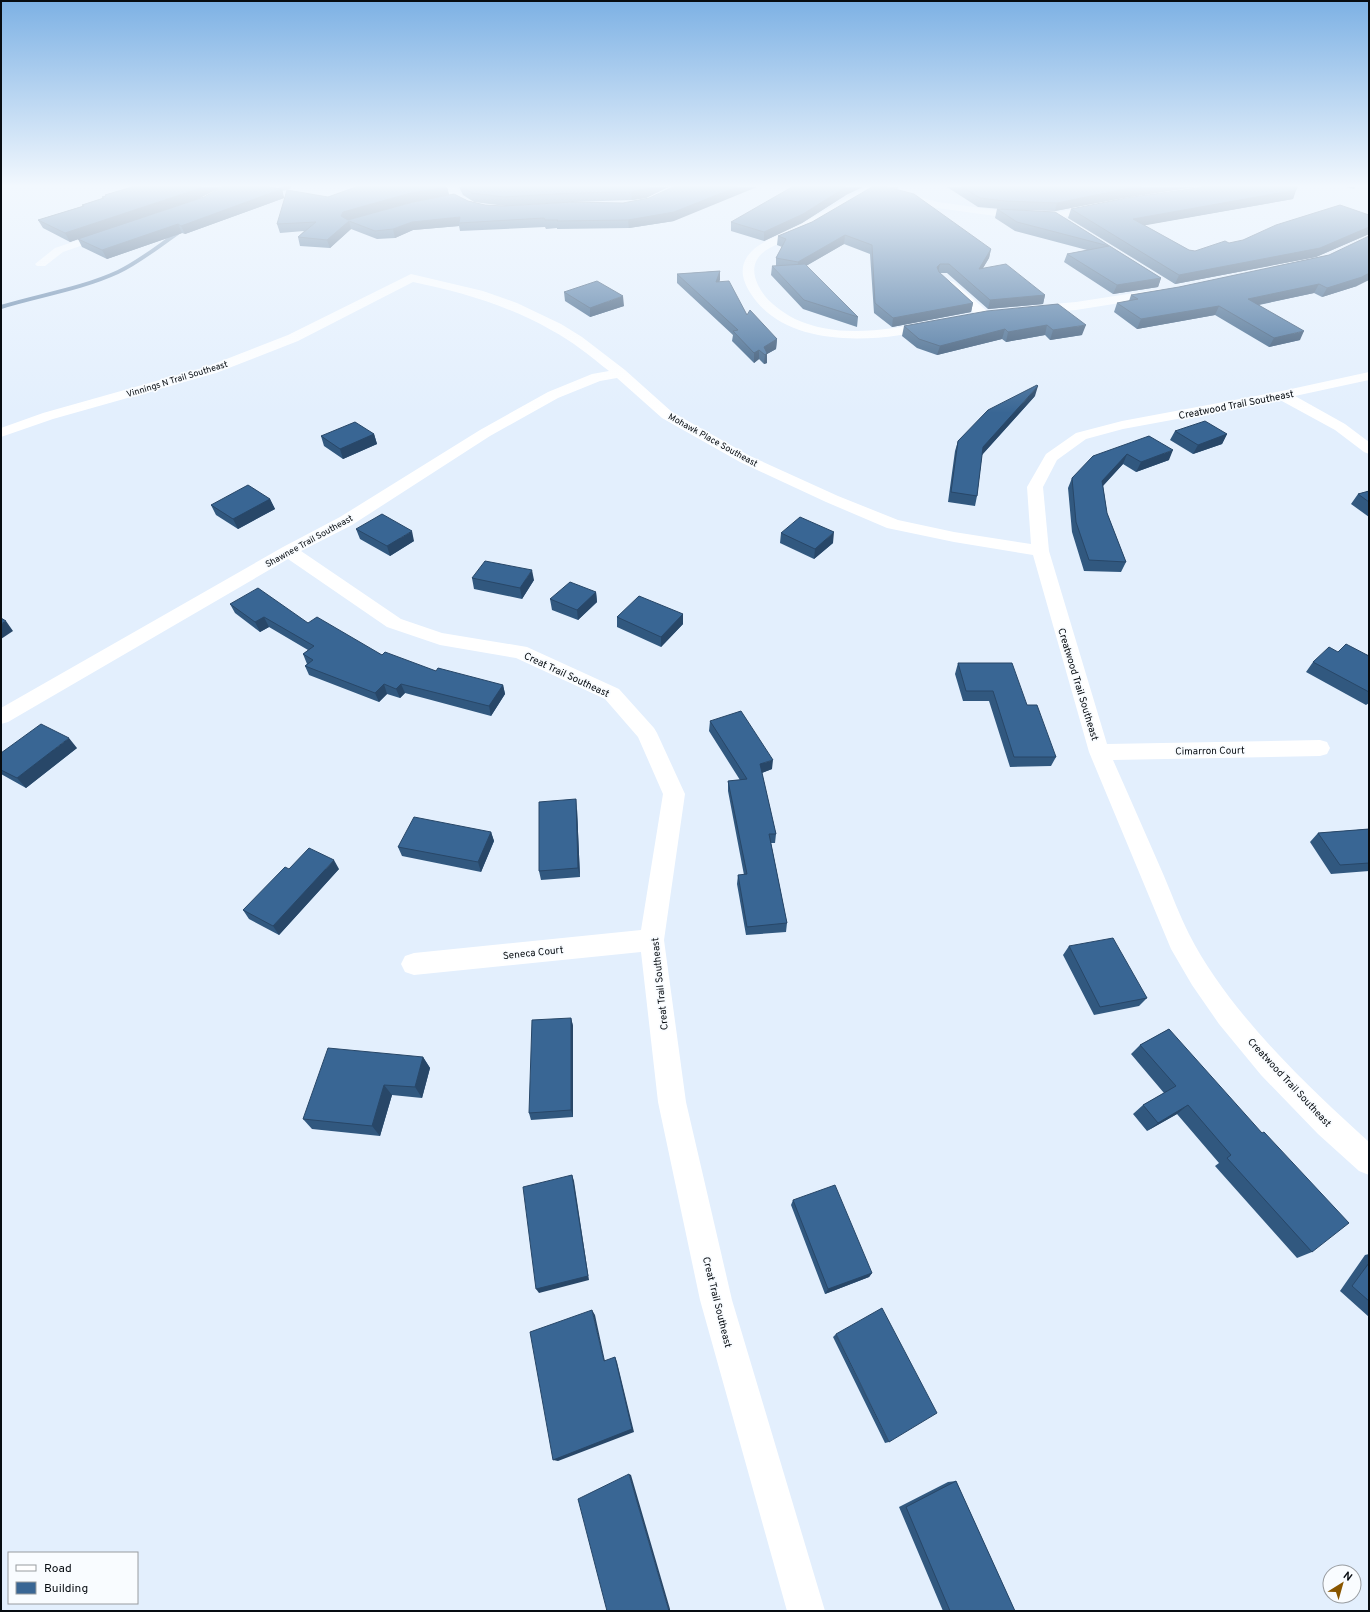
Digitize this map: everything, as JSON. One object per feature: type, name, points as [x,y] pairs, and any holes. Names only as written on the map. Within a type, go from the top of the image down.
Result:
[{"type":"street","points":[[750,262],[747,272],[749,281],[758,296],[774,311],[803,326],[822,332],[845,335],[871,335],[946,322]]},
{"type":"street","points":[[942,277],[984,315]]},
{"type":"street","name":"Mohawk Place Southeast","points":[[411,278],[449,286],[513,306],[556,327],[577,340],[620,373],[667,415],[745,458],[832,499],[893,524],[954,537],[1040,551]]},
{"type":"street","name":"Vinnings N Trail Southeast","points":[[1,433],[48,416],[219,367],[293,338],[411,278]]},
{"type":"street","points":[[1017,312],[1076,306],[1169,287]]},
{"type":"street","points":[[969,318],[997,314]]},
{"type":"street","points":[[812,342],[822,332]]},
{"type":"street","name":"Shawnee Trail Southeast","points":[[1,716],[289,551],[346,521],[485,433],[554,395],[597,377],[620,373]]},
{"type":"street","name":"Creatwood Trail Southeast","points":[[1369,376],[1282,396],[1122,425],[1081,436],[1052,457],[1035,487],[1040,551],[1099,752],[1180,941],[1201,976],[1228,1015],[1271,1066],[1328,1124],[1369,1161]]},
{"type":"street","points":[[1282,396],[1340,427],[1369,449]]},
{"type":"street","name":"Creat Trail Southeast","points":[[289,551],[394,623],[440,639],[520,652],[612,694],[647,733],[674,794],[652,940],[672,1102],[716,1300],[806,1611]]},
{"type":"street","name":"Cimarron Court","points":[[1099,752],[1320,748]]},
{"type":"street","name":"Seneca Court","points":[[414,964],[652,940]]},
{"type":"building","points":[[873,262],[983,262],[979,269],[1006,264],[1045,295],[990,300],[949,264],[940,264],[937,267],[939,272],[973,303],[893,318],[875,303]]},
{"type":"building","points":[[1080,262],[1136,262],[1161,278],[1117,285]]},
{"type":"building","points":[[1158,262],[1246,262],[1179,275]]},
{"type":"building","points":[[1295,262],[1369,262],[1369,273],[1362,277],[1327,288],[1319,284],[1248,299],[1304,331],[1274,338],[1219,306],[1141,319],[1117,303],[1138,299],[1131,295],[1179,287]]},
{"type":"building","points":[[805,264],[858,317],[804,300],[772,266]]},
{"type":"building","points":[[720,271],[716,282],[729,281],[747,315],[750,310],[777,339],[764,347],[767,353],[765,355],[759,350],[754,353],[733,331],[738,330],[677,274]]},
{"type":"building","points":[[597,281],[623,296],[590,308],[564,292]]},
{"type":"building","points":[[1058,304],[1086,325],[1053,330],[1047,325],[1008,332],[1005,329],[940,346],[919,339],[904,326],[987,311]]},
{"type":"building","points":[[1037,385],[1038,386],[983,447],[977,496],[951,492],[958,441],[988,410]]},
{"type":"building","points":[[1205,421],[1227,434],[1198,445],[1175,431]]},
{"type":"building","points":[[355,422],[374,434],[340,449],[321,436]]},
{"type":"building","points":[[1149,436],[1173,450],[1141,462],[1127,454],[1102,481],[1107,513],[1126,562],[1089,560],[1076,522],[1072,478],[1093,456]]},
{"type":"building","points":[[248,485],[270,499],[233,519],[211,505]]},
{"type":"building","points":[[1369,491],[1369,502],[1358,494]]},
{"type":"building","points":[[382,514],[412,531],[387,546],[356,529]]},
{"type":"building","points":[[800,517],[834,532],[815,549],[781,533]]},
{"type":"building","points":[[485,561],[532,570],[520,588],[472,578]]},
{"type":"building","points":[[570,582],[596,592],[577,610],[550,599]]},
{"type":"building","points":[[258,588],[308,623],[317,617],[382,655],[385,652],[436,671],[438,668],[503,685],[489,706],[401,684],[396,689],[384,684],[375,693],[305,666],[313,660],[303,654],[314,646],[264,617],[255,622],[230,604]]},
{"type":"building","points":[[639,596],[683,614],[661,637],[617,617]]},
{"type":"building","points":[[1,618],[6,621],[1,624]]},
{"type":"building","points":[[1346,644],[1369,656],[1369,692],[1313,662],[1329,647],[1338,652]]},
{"type":"building","points":[[958,663],[1012,663],[1027,705],[1037,705],[1056,757],[1014,757],[993,691],[966,691]]},
{"type":"building","points":[[741,711],[773,760],[760,764],[776,834],[769,834],[787,923],[747,927],[738,875],[747,874],[728,781],[747,779],[710,721]]},
{"type":"building","points":[[41,724],[69,738],[17,778],[1,770],[1,753]]},
{"type":"building","points":[[576,799],[578,868],[539,871],[539,802]]},
{"type":"building","points":[[414,817],[491,832],[478,862],[398,847]]},
{"type":"building","points":[[1369,829],[1369,863],[1340,865],[1318,833]]},
{"type":"building","points":[[309,848],[334,860],[273,926],[243,910],[285,867],[289,869]]},
{"type":"building","points":[[1113,938],[1147,998],[1100,1007],[1069,946]]},
{"type":"building","points":[[571,1018],[571,1110],[529,1113],[532,1020]]},
{"type":"building","points":[[1169,1029],[1262,1133],[1264,1132],[1349,1223],[1312,1252],[1227,1158],[1231,1155],[1188,1105],[1158,1123],[1143,1105],[1176,1086],[1140,1045]]},
{"type":"building","points":[[328,1048],[423,1057],[415,1087],[384,1085],[372,1126],[303,1119]]},
{"type":"building","points":[[572,1175],[588,1276],[536,1289],[523,1187]]},
{"type":"building","points":[[835,1185],[872,1273],[828,1289],[793,1200]]},
{"type":"building","points":[[1369,1263],[1369,1301],[1352,1286]]},
{"type":"building","points":[[882,1308],[937,1413],[889,1442],[836,1334]]},
{"type":"building","points":[[592,1310],[604,1361],[615,1357],[632,1429],[553,1460],[530,1332]]},
{"type":"building","points":[[629,1474],[669,1611],[607,1611],[578,1499]]},
{"type":"building","points":[[956,1481],[1015,1611],[950,1611],[906,1507]]},
{"type":"waterway","points":[[1,307],[90,283],[118,272],[136,262]]}]
